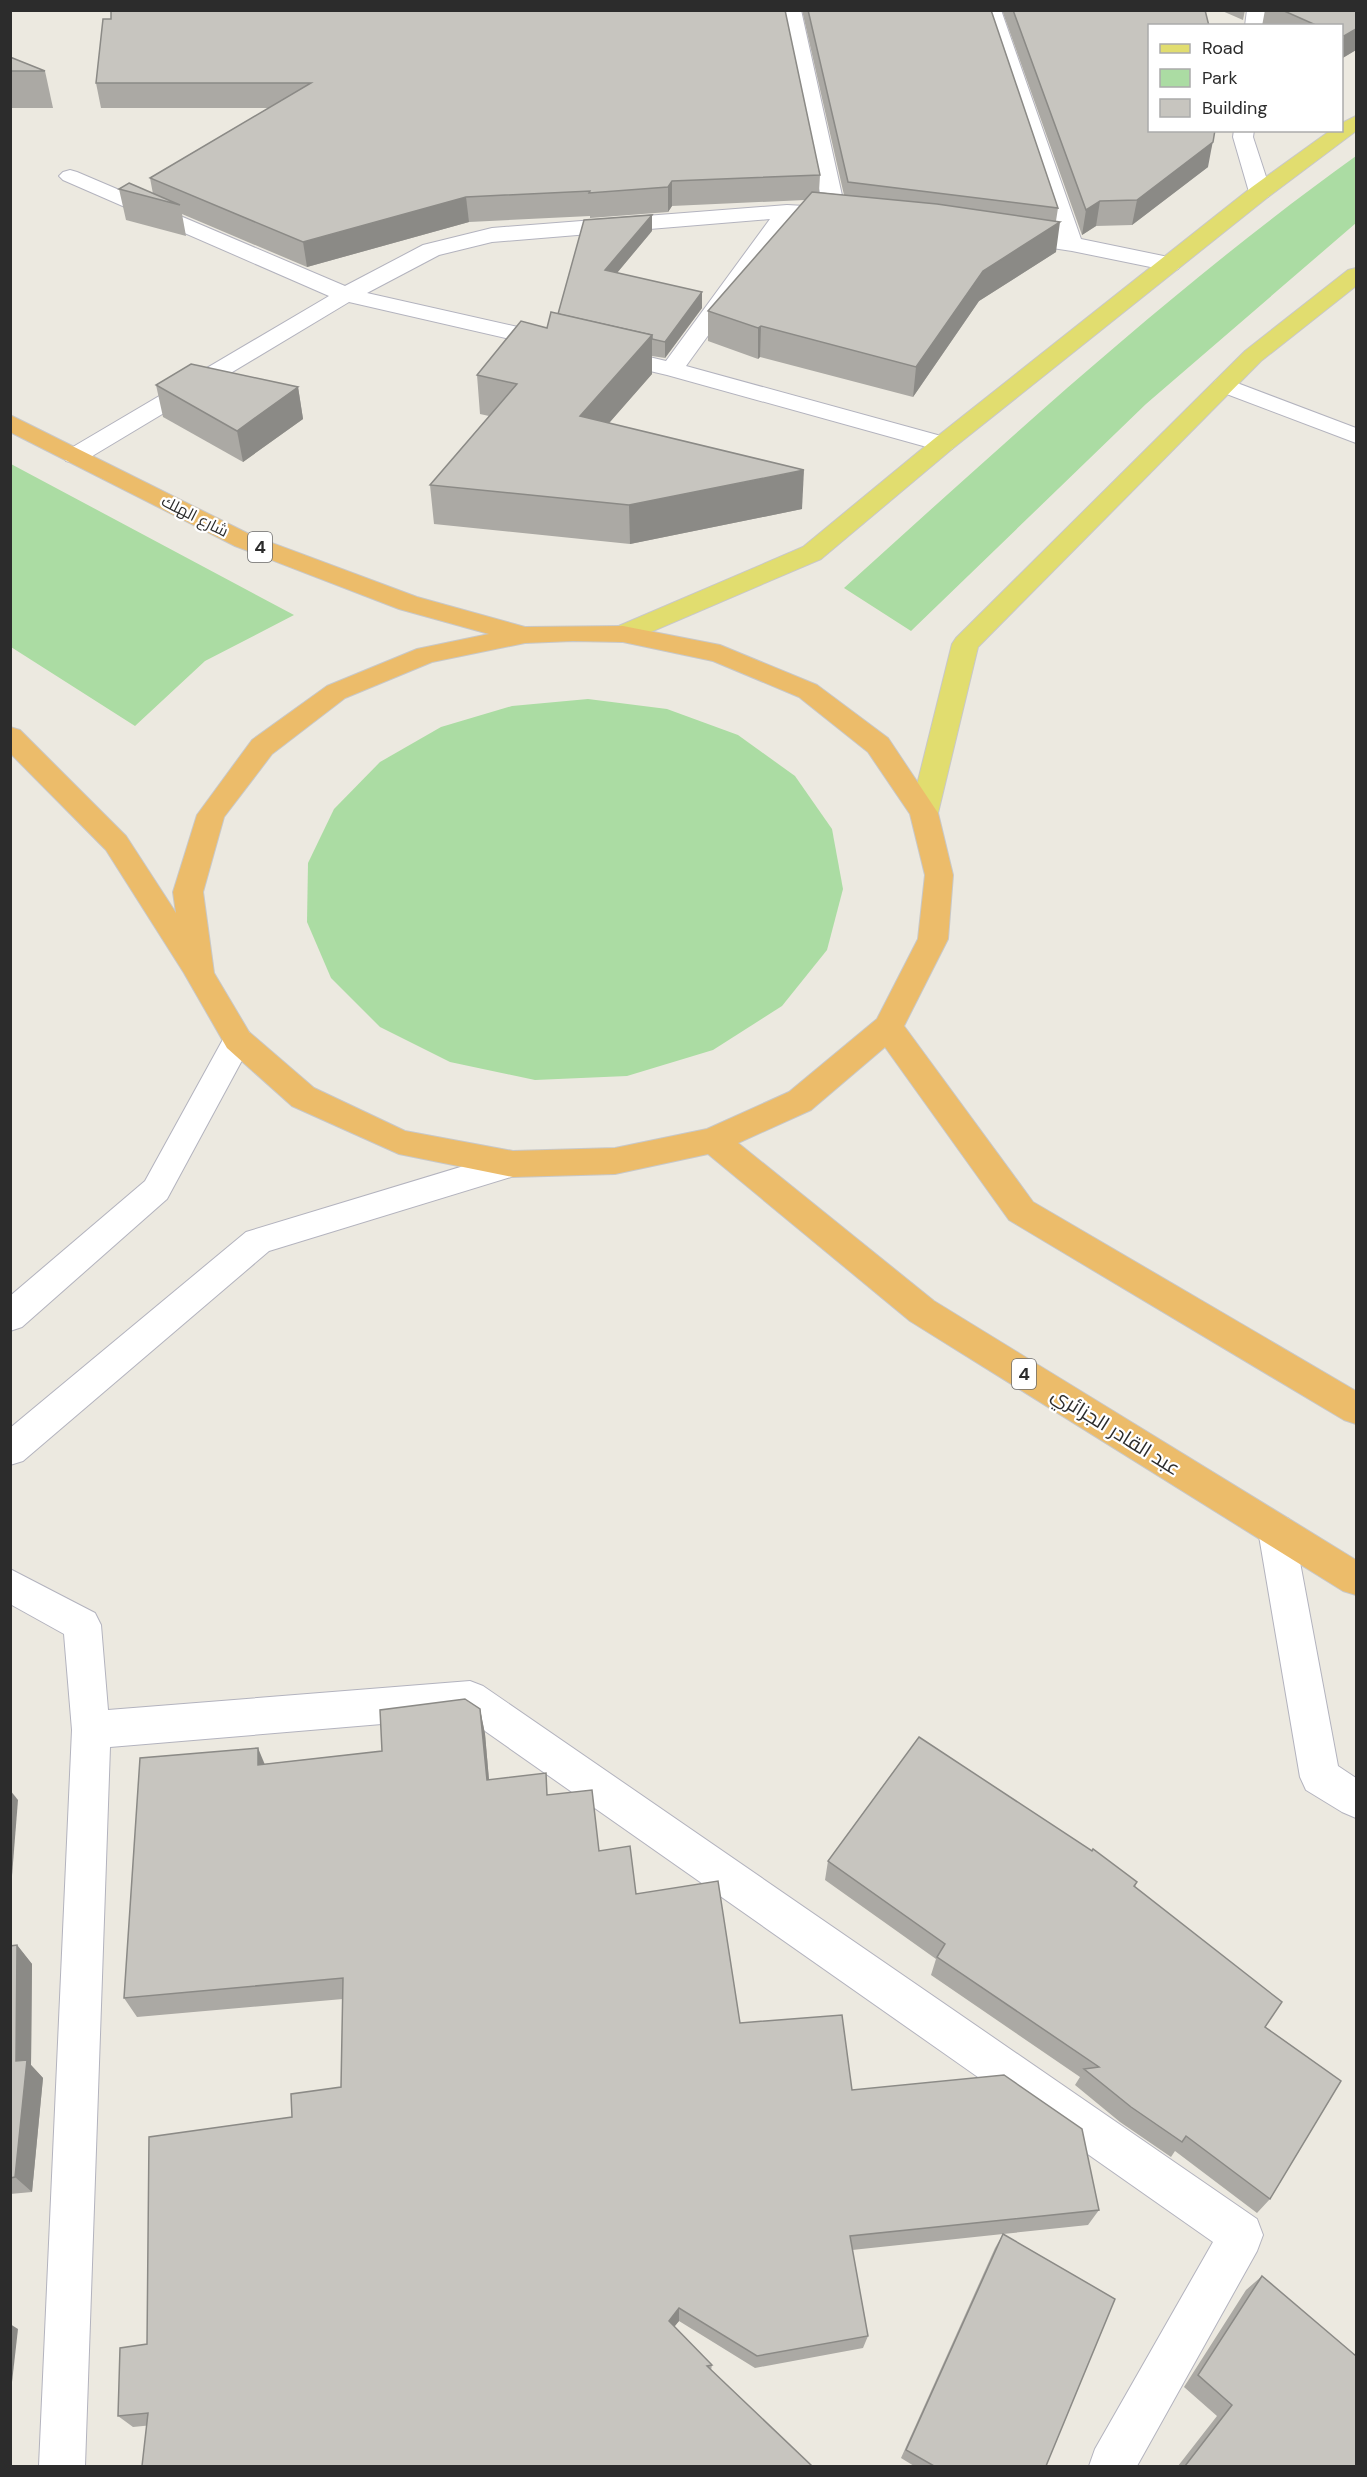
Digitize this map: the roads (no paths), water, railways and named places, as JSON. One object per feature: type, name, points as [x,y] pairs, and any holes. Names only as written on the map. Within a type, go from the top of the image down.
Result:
[{"type":"highway","name":"شارع الهلك","points":[[10,422],[244,541],[408,603],[525,635]]},
{"type":"highway","points":[[10,735],[116,843],[199,973],[238,1040],[303,1097],[399,1142],[513,1164],[615,1161],[713,1140],[800,1101],[888,1027],[933,939],[939,874],[924,813],[878,745],[808,690],[720,654],[623,634],[525,635],[426,655],[336,692],[262,747],[211,815],[188,892],[199,973]]},
{"type":"highway","points":[[888,1027],[1021,1211],[1356,1409]]},
{"type":"highway","name":"عبد القادر الجزائري","points":[[713,1140],[922,1311],[1356,1579]]},
{"type":"main road","points":[[1343,131],[1356,122]]},
{"type":"main road","points":[[623,634],[812,553],[943,444],[1260,192],[1342,132]]},
{"type":"main road","points":[[924,813],[965,644],[1253,356],[1356,275]]},
{"type":"street","points":[[791,10],[834,214]]},
{"type":"street","points":[[991,10],[1072,244]]},
{"type":"street","points":[[1244,132],[1243,137],[1260,192]]},
{"type":"street","points":[[70,176],[346,295],[672,369],[943,444]]},
{"type":"street","points":[[672,369],[788,211]]},
{"type":"street","points":[[75,456],[346,295],[431,250],[492,235],[788,211],[870,219]]},
{"type":"street","points":[[989,233],[1072,244],[1170,264]]},
{"type":"street","points":[[1224,385],[1356,436]]},
{"type":"street","points":[[10,1317],[156,1190],[238,1040]]},
{"type":"street","points":[[10,1450],[258,1241],[513,1164]]},
{"type":"street","points":[[1276,1530],[1320,1777],[1356,1799]]},
{"type":"street","points":[[10,1585],[82,1625],[91,1730],[62,2466]]},
{"type":"street","points":[[91,1730],[470,1699],[1241,2235],[1112,2466]]}]
